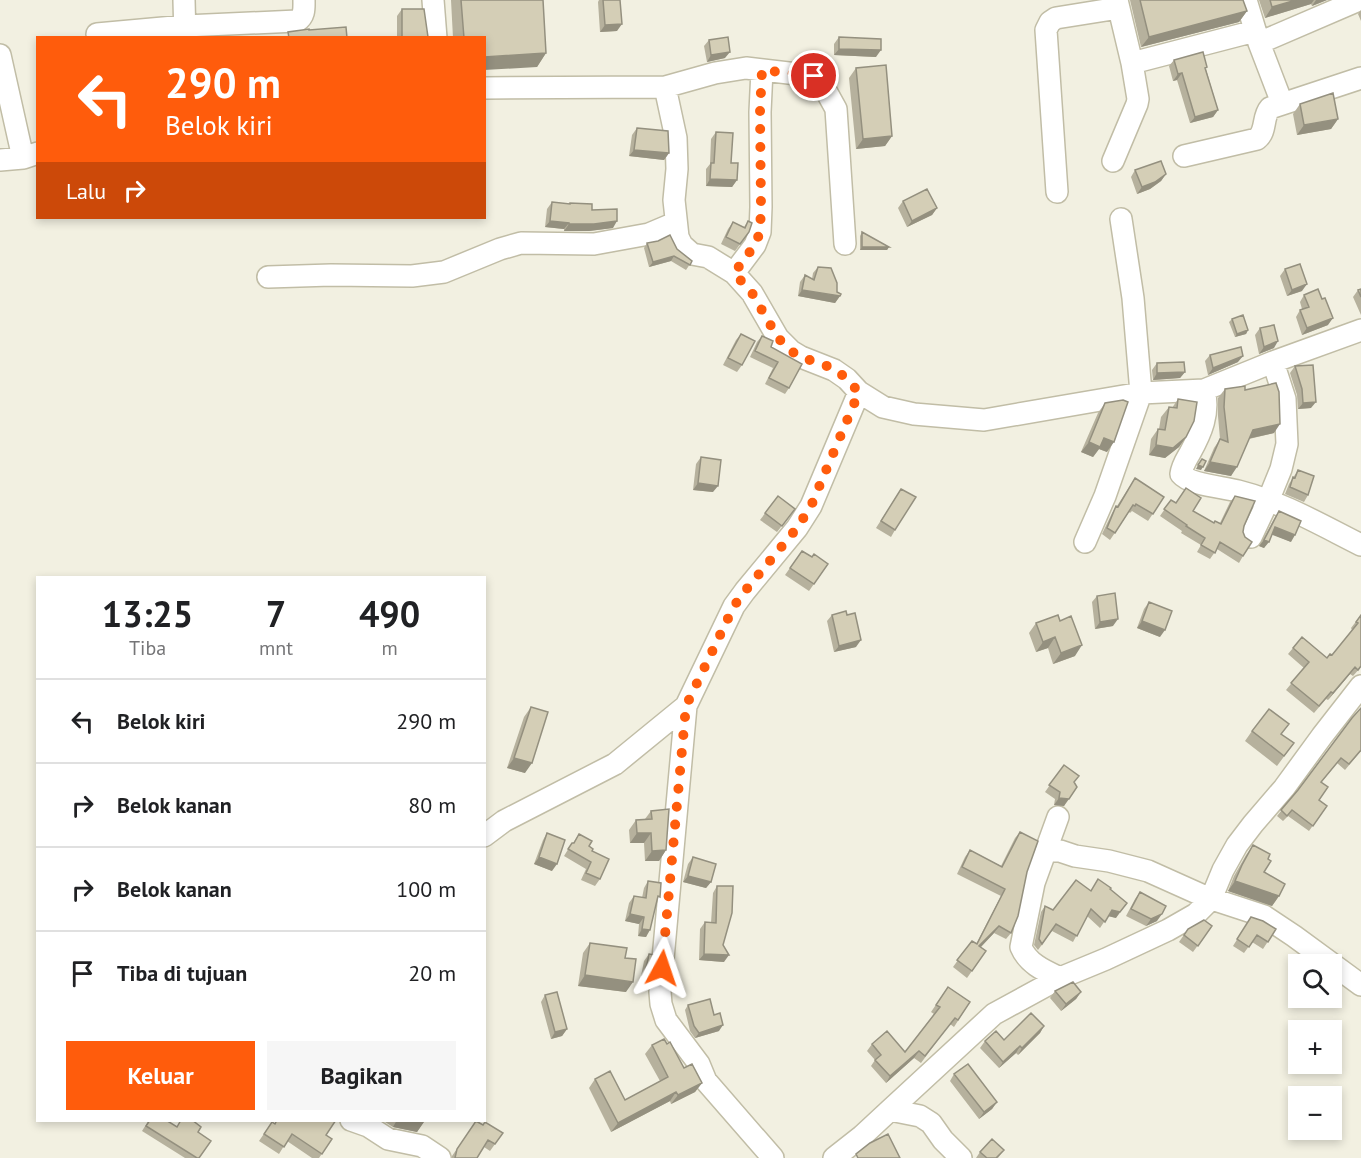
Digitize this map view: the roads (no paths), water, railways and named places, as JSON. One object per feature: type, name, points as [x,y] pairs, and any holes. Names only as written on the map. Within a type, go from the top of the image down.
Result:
[{"type":"street","points":[[184,0],[185,32]]},
{"type":"street","points":[[97,34],[185,32],[297,21],[304,13],[304,0]]},
{"type":"street","points":[[433,0],[436,36]]},
{"type":"street","points":[[1246,0],[1257,37],[1282,103]]},
{"type":"street","points":[[1132,63],[1257,37],[1359,0]]},
{"type":"street","points":[[1057,192],[1046,30],[1050,22],[1056,18],[1118,4],[1132,63],[1138,102],[1113,161]]},
{"type":"street","points":[[0,55],[30,155],[0,160]]},
{"type":"street","points":[[486,88],[665,87],[715,73],[746,68],[814,76],[820,80],[834,103],[836,113],[845,244]]},
{"type":"street","points":[[734,273],[755,245],[760,232],[762,70]]},
{"type":"street","points":[[1184,156],[1257,139],[1263,133],[1267,111],[1270,108],[1361,78]]},
{"type":"street","points":[[665,87],[676,138],[677,169],[674,200],[679,241],[687,251],[694,255],[708,257],[734,273],[752,293],[778,338],[784,344],[801,357],[827,366],[841,374],[859,392],[883,407],[946,418],[984,420],[1141,393],[1204,390],[1361,330]]},
{"type":"street","points":[[1085,542],[1105,496],[1141,393],[1133,298],[1121,219]]},
{"type":"street","points":[[268,277],[412,276],[444,272],[521,243],[603,242],[649,234],[675,223]]},
{"type":"street","points":[[1251,537],[1281,469],[1287,444],[1285,399],[1273,362]]},
{"type":"street","points":[[1204,390],[1207,399],[1205,418],[1184,464],[1181,474],[1185,479],[1239,491],[1268,501],[1317,522],[1361,545]]},
{"type":"street","points":[[773,1158],[706,1081],[699,1064],[666,1020],[661,1004],[660,992],[686,706],[734,606],[797,528],[811,506],[859,392]]},
{"type":"street","points":[[834,1158],[862,1136],[994,1014],[1060,978],[1168,930],[1196,914],[1211,899],[1237,845],[1284,788],[1361,686]]},
{"type":"street","points":[[486,830],[615,764],[686,706]]},
{"type":"street","points":[[1059,817],[1034,883],[1022,947],[1033,963],[1060,978]]},
{"type":"street","points":[[1046,851],[1060,851],[1075,856],[1127,865],[1156,874],[1211,899],[1264,916],[1361,985]]},
{"type":"street","points":[[890,1110],[920,1116],[931,1123],[943,1140],[961,1158]]},
{"type":"street","points":[[357,1122],[368,1126],[388,1139],[423,1146],[440,1158]]}]
